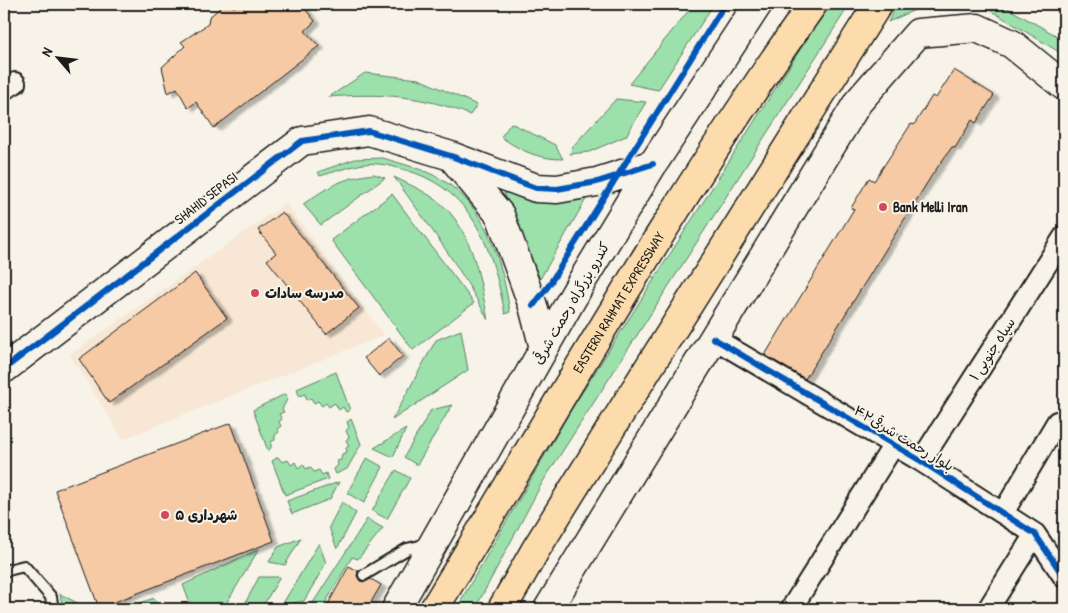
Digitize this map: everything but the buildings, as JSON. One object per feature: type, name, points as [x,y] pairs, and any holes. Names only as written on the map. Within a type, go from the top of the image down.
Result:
[{"type":"highway","name":"EASTERN RAHMAT EXPRESSWAY","points":[[434,609],[588,349],[758,82],[813,4]]},
{"type":"highway","points":[[502,609],[536,549],[878,4]]},
{"type":"main road","name":"کندرو بزرگراه رحمت شرقی","points":[[396,609],[544,348],[653,164],[758,4]]},
{"type":"main road","points":[[548,609],[858,102],[918,32],[977,28],[1012,44],[1064,86]]},
{"type":"main road","name":"SHAHID SEPASI","points":[[4,369],[302,141],[368,131],[451,156],[536,188],[557,189],[597,182],[653,164]]},
{"type":"main road","points":[[451,156],[500,215],[533,306],[544,348]]},
{"type":"street","name":"۱ سپاه جنوبی","points":[[921,460],[1064,237]]},
{"type":"street","name":"بلوار رحمت شرقی۴۲","points":[[713,338],[893,446],[921,460],[1034,534],[1064,577]]},
{"type":"street","points":[[1003,513],[1057,422]]},
{"type":"street","points":[[792,609],[893,446]]},
{"type":"street","points":[[988,609],[1034,534]]},
{"type":"lane","points":[[364,575],[407,549],[434,543]]},
{"type":"lane","points":[[4,571],[24,566],[51,597],[53,609]]},
{"type":"shaded area","name":"مدرسه سادات","points":[[286,203],[384,335],[123,439],[70,355]]},
{"type":"green space","points":[[694,4],[714,4],[658,90],[629,84]]},
{"type":"green space","points":[[829,4],[850,4],[542,483],[475,609],[456,609],[569,413]]},
{"type":"green space","points":[[897,4],[928,4],[888,22]]},
{"type":"green space","points":[[980,4],[1000,4],[1059,37],[1064,27],[1064,55]]},
{"type":"green space","points":[[365,73],[419,79],[477,105],[470,115],[453,108],[418,99],[366,95],[329,97]]},
{"type":"green space","points":[[616,99],[646,102],[626,136],[589,152],[570,154],[573,146]]},
{"type":"green space","points":[[511,123],[555,145],[563,159],[538,156],[501,137]]},
{"type":"green space","points":[[383,158],[434,175],[457,191],[470,205],[481,220],[497,256],[510,312],[505,314],[494,269],[478,228],[466,209],[451,194],[432,181],[409,171],[381,164],[359,165],[320,176],[318,172],[355,159]]},
{"type":"green space","points":[[374,174],[385,178],[321,225],[303,204],[336,184]]},
{"type":"green space","points":[[394,177],[429,195],[444,206],[455,219],[464,234],[477,268],[488,320],[456,264]]},
{"type":"green space","points":[[504,193],[589,194],[540,279]]},
{"type":"green space","points":[[392,194],[474,303],[413,350],[331,240]]},
{"type":"green space","points":[[461,330],[468,370],[392,420],[436,340]]},
{"type":"green space","points":[[336,372],[350,410],[346,412],[343,407],[339,410],[335,403],[329,407],[326,403],[322,406],[318,401],[314,403],[311,398],[307,400],[305,394],[299,396],[297,389]]},
{"type":"green space","points":[[285,394],[288,398],[282,409],[284,412],[279,414],[282,419],[279,422],[281,426],[277,429],[279,432],[275,435],[275,440],[271,442],[271,448],[268,451],[253,410]]},
{"type":"green space","points":[[452,405],[417,465],[404,457],[431,410]]},
{"type":"green space","points":[[351,419],[361,444],[347,469],[336,474],[334,469],[338,465],[337,461],[341,460],[342,454],[347,452],[346,448],[349,446],[346,440],[349,437],[346,431],[349,427],[347,422]]},
{"type":"green space","points":[[406,429],[393,457],[374,448]]},
{"type":"green space","points":[[278,457],[282,462],[288,460],[291,465],[295,462],[298,468],[303,464],[306,469],[310,467],[314,472],[319,470],[322,475],[326,473],[328,479],[285,495],[272,461]]},
{"type":"green space","points":[[367,458],[383,467],[364,503],[347,493]]},
{"type":"green space","points":[[396,470],[410,478],[387,519],[372,511]]},
{"type":"green space","points":[[339,482],[330,499],[292,514],[287,501]]},
{"type":"green space","points":[[342,502],[356,513],[337,549],[329,527]]},
{"type":"green space","points":[[367,519],[383,528],[358,559],[352,557],[322,609],[309,609]]},
{"type":"green space","points":[[301,538],[285,565],[269,562],[278,547]]},
{"type":"green space","points":[[319,543],[326,563],[304,601],[282,605]]},
{"type":"green space","points":[[259,549],[223,609],[192,609],[183,585]]},
{"type":"green space","points":[[259,577],[280,577],[261,609],[242,609]]},
{"type":"green space","points":[[60,594],[89,609],[63,609]]},
{"type":"green space","points":[[154,598],[158,609],[123,609]]},
{"type":"cycle path","points":[[533,306],[549,285],[725,4]]},
{"type":"cycle path","points":[[4,369],[302,141],[369,131],[451,156],[536,188],[557,189],[597,182],[653,164]]},
{"type":"cycle path","points":[[713,338],[921,461],[1035,534],[1064,577]]},
{"type":"place","name":"Bank Melli Iran","points":[[883,207]]},
{"type":"place","name":"مدرسه سادات","points":[[255,293]]},
{"type":"place","name":"شهرداری ۵","points":[[165,515]]}]
